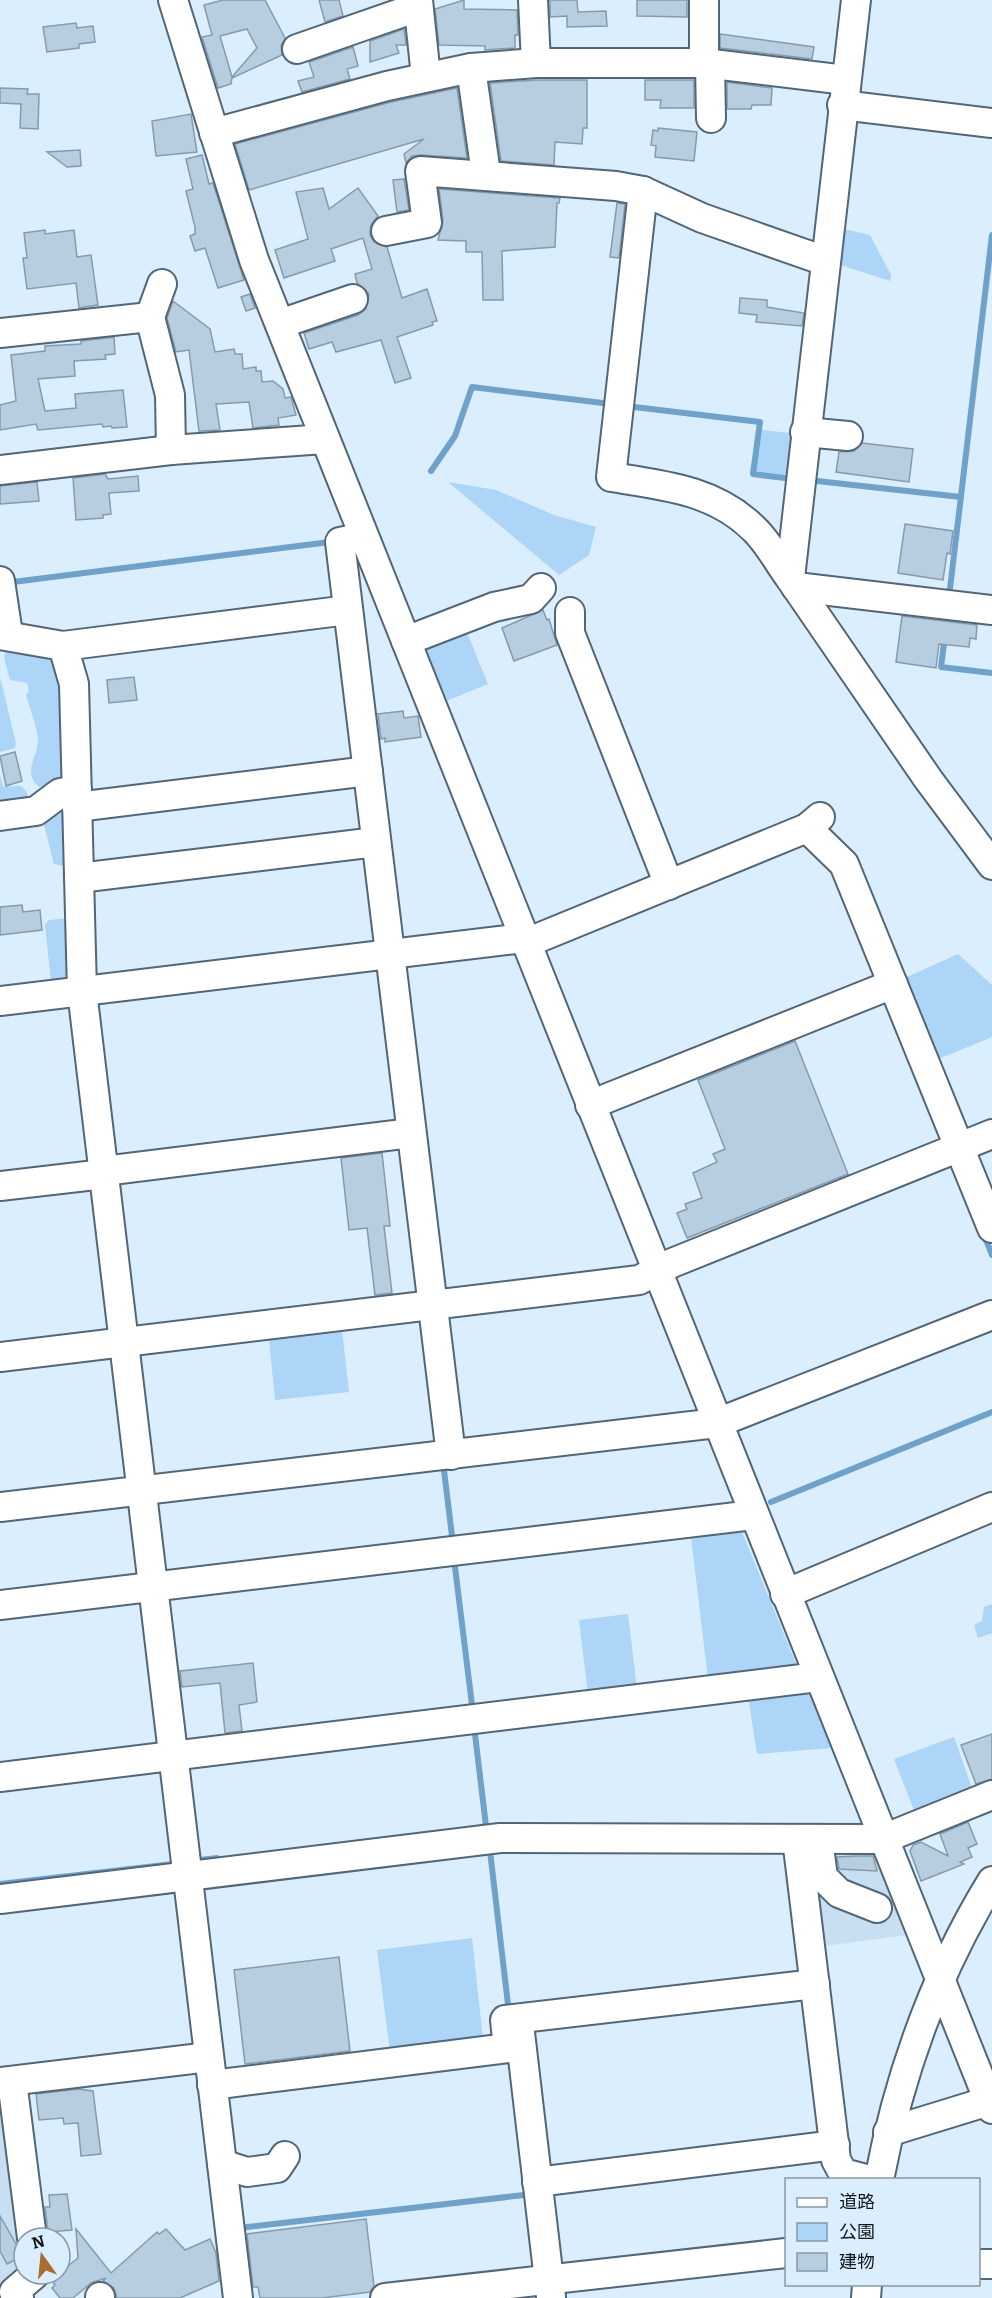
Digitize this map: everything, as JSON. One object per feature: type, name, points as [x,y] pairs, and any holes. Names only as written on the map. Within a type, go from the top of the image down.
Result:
[{"type":"street","points":[[173,0],[254,260],[940,1983],[983,2063],[990,2105],[888,2132]]},
{"type":"street","points":[[533,0],[536,63]]},
{"type":"street","points":[[704,0],[711,118]]},
{"type":"street","points":[[793,582],[805,432],[856,0]]},
{"type":"street","points":[[297,49],[418,4],[426,77]]},
{"type":"street","points":[[213,133],[426,77],[471,68],[536,63],[707,64],[992,123]]},
{"type":"street","points":[[471,68],[486,174]]},
{"type":"street","points":[[386,231],[427,223],[420,171],[486,174],[643,190],[702,218],[825,261]]},
{"type":"street","points":[[643,190],[611,477],[697,492],[722,505],[754,529],[934,787],[992,865]]},
{"type":"street","points":[[162,284],[150,317],[170,395],[171,450]]},
{"type":"street","points":[[280,324],[353,299]]},
{"type":"street","points":[[0,333],[150,317]]},
{"type":"street","points":[[805,432],[848,436]]},
{"type":"street","points":[[0,470],[171,450],[325,439]]},
{"type":"street","points":[[364,537],[340,542],[451,1455]]},
{"type":"street","points":[[0,581],[4,634],[63,646],[348,610]]},
{"type":"street","points":[[793,582],[992,610]]},
{"type":"street","points":[[406,641],[494,607],[531,599],[541,588]]},
{"type":"street","points":[[570,612],[570,633],[669,885]]},
{"type":"street","points":[[63,646],[74,684],[82,991],[238,2298]]},
{"type":"street","points":[[0,816],[36,811],[60,793],[77,798],[368,771]]},
{"type":"street","points":[[0,1001],[525,940],[669,885],[814,823],[844,864],[992,1228]]},
{"type":"street","points":[[79,878],[376,842]]},
{"type":"street","points":[[590,1105],[893,984]]},
{"type":"street","points":[[0,1186],[411,1133]]},
{"type":"street","points":[[0,1357],[639,1280],[992,1134]]},
{"type":"street","points":[[0,1507],[717,1423],[992,1315]]},
{"type":"street","points":[[785,1594],[992,1507]]},
{"type":"street","points":[[0,1605],[753,1515]]},
{"type":"street","points":[[0,1777],[173,1758],[818,1677]]},
{"type":"street","points":[[0,1899],[500,1838],[883,1839],[992,1795]]},
{"type":"street","points":[[807,1839],[823,1877],[838,1893],[877,1908]]},
{"type":"street","points":[[807,1839],[815,1983],[836,2160],[843,2173],[862,2178]]},
{"type":"street","points":[[879,2178],[888,2132],[905,2068],[940,1983],[975,1909],[992,1881]]},
{"type":"street","points":[[212,2085],[508,2048],[505,2020],[815,1983]]},
{"type":"street","points":[[518,2019],[550,2289]]},
{"type":"street","points":[[30,2226],[6,2082],[209,2057]]},
{"type":"street","points":[[537,2182],[834,2145]]},
{"type":"street","points":[[222,2164],[247,2172],[277,2168],[285,2156]]},
{"type":"street","points":[[385,2298],[550,2289],[785,2253]]},
{"type":"street","points":[[19,2298],[14,2292],[21,2286]]},
{"type":"shaded area","points":[[806,1850],[871,1850],[876,1853],[907,1935],[818,1947]]},
{"type":"shaded area","points":[[0,2098],[22,2226],[12,2226],[12,2286],[18,2286],[12,2298],[0,2298]]},
{"type":"green space","points":[[835,227],[870,235],[891,275],[890,281],[831,262]]},
{"type":"green space","points":[[762,430],[800,434],[795,476],[756,471]]},
{"type":"green space","points":[[448,482],[496,490],[554,515],[596,527],[589,555],[559,575]]},
{"type":"green space","points":[[464,625],[488,684],[444,702],[423,649]]},
{"type":"green space","points":[[6,651],[58,652],[69,768],[56,781],[39,787],[31,775],[38,738],[26,695],[29,691],[27,683],[10,680],[4,657]]},
{"type":"green space","points":[[0,677],[16,743],[15,748],[0,752]]},
{"type":"green space","points":[[0,775],[3,787],[21,786],[26,791],[31,805],[0,813]]},
{"type":"green space","points":[[69,800],[66,867],[54,864],[41,814]]},
{"type":"green space","points":[[68,918],[72,972],[65,981],[51,982],[45,925],[49,920]]},
{"type":"green space","points":[[958,954],[992,985],[992,1037],[931,1062],[898,981]]},
{"type":"green space","points":[[341,1321],[349,1392],[275,1400],[268,1330]]},
{"type":"green space","points":[[738,1522],[799,1671],[709,1688],[690,1528]]},
{"type":"green space","points":[[992,1604],[992,1633],[978,1638],[974,1625],[982,1621],[984,1607]]},
{"type":"green space","points":[[628,1614],[638,1697],[589,1703],[579,1620]]},
{"type":"green space","points":[[809,1685],[833,1748],[757,1754],[747,1690]]},
{"type":"green space","points":[[954,1737],[973,1791],[915,1813],[894,1759]]},
{"type":"green space","points":[[472,1938],[484,2048],[391,2060],[377,1950]]},
{"type":"building","points":[[223,0],[265,0],[285,38],[281,46],[282,55],[232,78],[231,84],[218,88],[202,37],[212,35],[204,5]],"holes":[[[247,29],[257,48],[232,77],[220,36]]]},
{"type":"building","points":[[319,0],[339,0],[343,16],[325,22]]},
{"type":"building","points":[[464,0],[464,9],[517,10],[518,35],[515,35],[515,48],[485,50],[485,46],[439,45],[435,9]]},
{"type":"building","points":[[550,0],[577,0],[578,12],[606,11],[607,26],[567,27],[567,16],[550,17]]},
{"type":"building","points":[[637,0],[687,0],[687,17],[637,16]]},
{"type":"building","points":[[76,23],[77,28],[93,26],[95,42],[79,44],[79,48],[47,52],[43,27]]},
{"type":"building","points":[[404,29],[406,45],[396,45],[399,53],[370,62],[370,41]]},
{"type":"building","points":[[720,34],[814,47],[812,59],[720,48]]},
{"type":"building","points":[[353,47],[358,66],[347,69],[350,79],[302,92],[298,81],[314,77],[309,62]]},
{"type":"building","points":[[587,80],[587,128],[583,128],[582,144],[555,142],[554,165],[501,161],[490,83]]},
{"type":"building","points":[[645,80],[694,80],[694,108],[660,108],[661,100],[645,100]]},
{"type":"building","points":[[727,82],[772,88],[771,105],[752,105],[751,109],[727,109]]},
{"type":"building","points":[[0,88],[28,89],[27,94],[39,94],[38,129],[20,128],[21,104],[0,103]]},
{"type":"building","points":[[457,88],[467,158],[421,155],[412,156],[406,163],[404,154],[424,139],[249,190],[235,144],[391,102]]},
{"type":"building","points":[[191,114],[197,152],[156,156],[152,121]]},
{"type":"building","points":[[658,128],[697,132],[694,161],[655,157],[656,146],[651,145],[653,130],[658,131]]},
{"type":"building","points":[[80,150],[81,166],[67,167],[47,152]]},
{"type":"building","points":[[202,155],[209,184],[213,183],[244,280],[218,288],[205,248],[195,251],[190,236],[195,234],[195,227],[186,191],[193,189],[186,159]]},
{"type":"building","points":[[404,179],[409,210],[397,212],[393,180]]},
{"type":"building","points":[[323,188],[329,209],[358,188],[378,216],[371,225],[370,235],[374,242],[387,247],[402,298],[427,289],[437,321],[432,322],[433,325],[397,337],[411,378],[395,383],[381,340],[336,352],[332,342],[309,349],[304,333],[358,315],[366,309],[369,294],[357,283],[355,274],[372,269],[363,238],[331,249],[335,261],[284,278],[275,250],[308,239],[296,192]]},
{"type":"building","points":[[439,189],[560,198],[557,203],[555,247],[502,251],[503,300],[483,300],[482,252],[466,252],[466,241],[438,240],[443,221]]},
{"type":"building","points":[[617,203],[625,204],[619,258],[610,257]]},
{"type":"building","points":[[45,230],[45,234],[74,230],[77,257],[91,255],[98,305],[79,308],[76,283],[27,289],[23,258],[27,258],[24,233]]},
{"type":"building","points":[[250,294],[255,308],[246,311],[241,297]]},
{"type":"building","points":[[740,298],[767,300],[767,307],[804,313],[802,326],[756,322],[757,315],[739,313]]},
{"type":"building","points":[[173,301],[210,329],[215,352],[234,349],[235,354],[242,354],[243,369],[256,367],[256,371],[261,371],[262,382],[273,381],[283,389],[285,398],[291,397],[296,415],[278,418],[279,425],[253,428],[249,402],[216,404],[220,430],[199,431],[189,350],[176,352],[167,318]]},
{"type":"building","points":[[114,337],[115,354],[105,355],[106,359],[74,361],[75,376],[38,379],[45,411],[76,408],[75,394],[123,390],[127,427],[103,427],[102,424],[38,430],[36,424],[0,430],[0,405],[16,401],[11,355],[45,351],[45,346],[81,344],[81,341]]},
{"type":"building","points":[[862,443],[913,449],[909,482],[836,472],[839,452],[854,451]]},
{"type":"building","points":[[105,474],[108,479],[138,476],[139,491],[109,493],[111,514],[103,515],[103,518],[76,520],[73,478]]},
{"type":"building","points":[[37,482],[39,501],[0,504],[0,486]]},
{"type":"building","points":[[905,524],[953,531],[943,580],[898,573]]},
{"type":"building","points":[[543,610],[547,620],[549,619],[557,645],[514,661],[502,628]]},
{"type":"building","points":[[902,616],[977,625],[976,639],[970,638],[969,647],[939,644],[936,668],[896,662]]},
{"type":"building","points":[[134,677],[137,700],[109,703],[107,680]]},
{"type":"building","points":[[403,711],[404,718],[418,716],[421,737],[385,742],[385,738],[381,739],[378,714]]},
{"type":"building","points":[[15,752],[22,781],[6,786],[0,756]]},
{"type":"building","points":[[22,905],[23,912],[40,910],[42,930],[0,935],[0,907]]},
{"type":"building","points":[[795,1041],[848,1174],[687,1238],[677,1213],[687,1209],[685,1204],[702,1198],[693,1173],[717,1162],[713,1154],[725,1149],[698,1080]]},
{"type":"building","points":[[382,1153],[390,1226],[384,1226],[392,1293],[375,1295],[367,1228],[349,1230],[341,1158]]},
{"type":"building","points":[[253,1663],[257,1702],[239,1705],[242,1731],[225,1733],[220,1683],[182,1687],[180,1671]]},
{"type":"building","points":[[992,1734],[992,1779],[976,1784],[961,1745]]},
{"type":"building","points":[[968,1822],[977,1844],[968,1848],[972,1857],[960,1862],[964,1864],[921,1881],[910,1851],[913,1845],[921,1842],[948,1856],[940,1834]]},
{"type":"building","points":[[873,1856],[877,1871],[839,1869],[837,1857]]},
{"type":"building","points":[[339,1957],[350,2051],[245,2064],[234,1970]]},
{"type":"building","points":[[79,2089],[93,2091],[101,2154],[81,2156],[78,2123],[64,2124],[63,2118],[39,2120],[36,2094]]},
{"type":"building","points":[[67,2194],[71,2226],[47,2226],[45,2207],[50,2207],[49,2195]]},
{"type":"building","points":[[0,2216],[12,2237],[12,2262],[7,2264],[0,2251]]},
{"type":"building","points":[[366,2219],[374,2286],[370,2292],[322,2298],[260,2298],[258,2287],[253,2287],[247,2234]]},
{"type":"building","points":[[76,2229],[111,2273],[157,2232],[159,2234],[166,2229],[185,2250],[210,2239],[216,2253],[219,2281],[180,2298],[117,2298],[114,2288],[103,2281],[106,2278],[91,2283],[73,2298],[60,2298],[52,2288],[72,2286],[72,2263],[78,2258]]},
{"type":"waterway","points":[[949,597],[992,235]]},
{"type":"waterway","points":[[431,471],[455,436],[472,387],[611,404]]},
{"type":"waterway","points":[[626,406],[760,422],[753,474],[793,479]]},
{"type":"waterway","points":[[808,480],[961,497]]},
{"type":"waterway","points":[[13,582],[330,542],[331,546]]},
{"type":"waterway","points":[[948,612],[941,667],[992,673]]},
{"type":"waterway","points":[[984,1235],[992,1255]]},
{"type":"waterway","points":[[771,1502],[992,1412]]},
{"type":"waterway","points":[[443,1462],[453,1544]]},
{"type":"waterway","points":[[454,1559],[473,1713]]},
{"type":"waterway","points":[[474,1726],[486,1826],[481,1827]]},
{"type":"waterway","points":[[490,1851],[509,2013]]},
{"type":"waterway","points":[[200,1860],[217,1858]]},
{"type":"waterway","points":[[0,1884],[173,1864]]},
{"type":"waterway","points":[[238,2228],[524,2195]]}]
